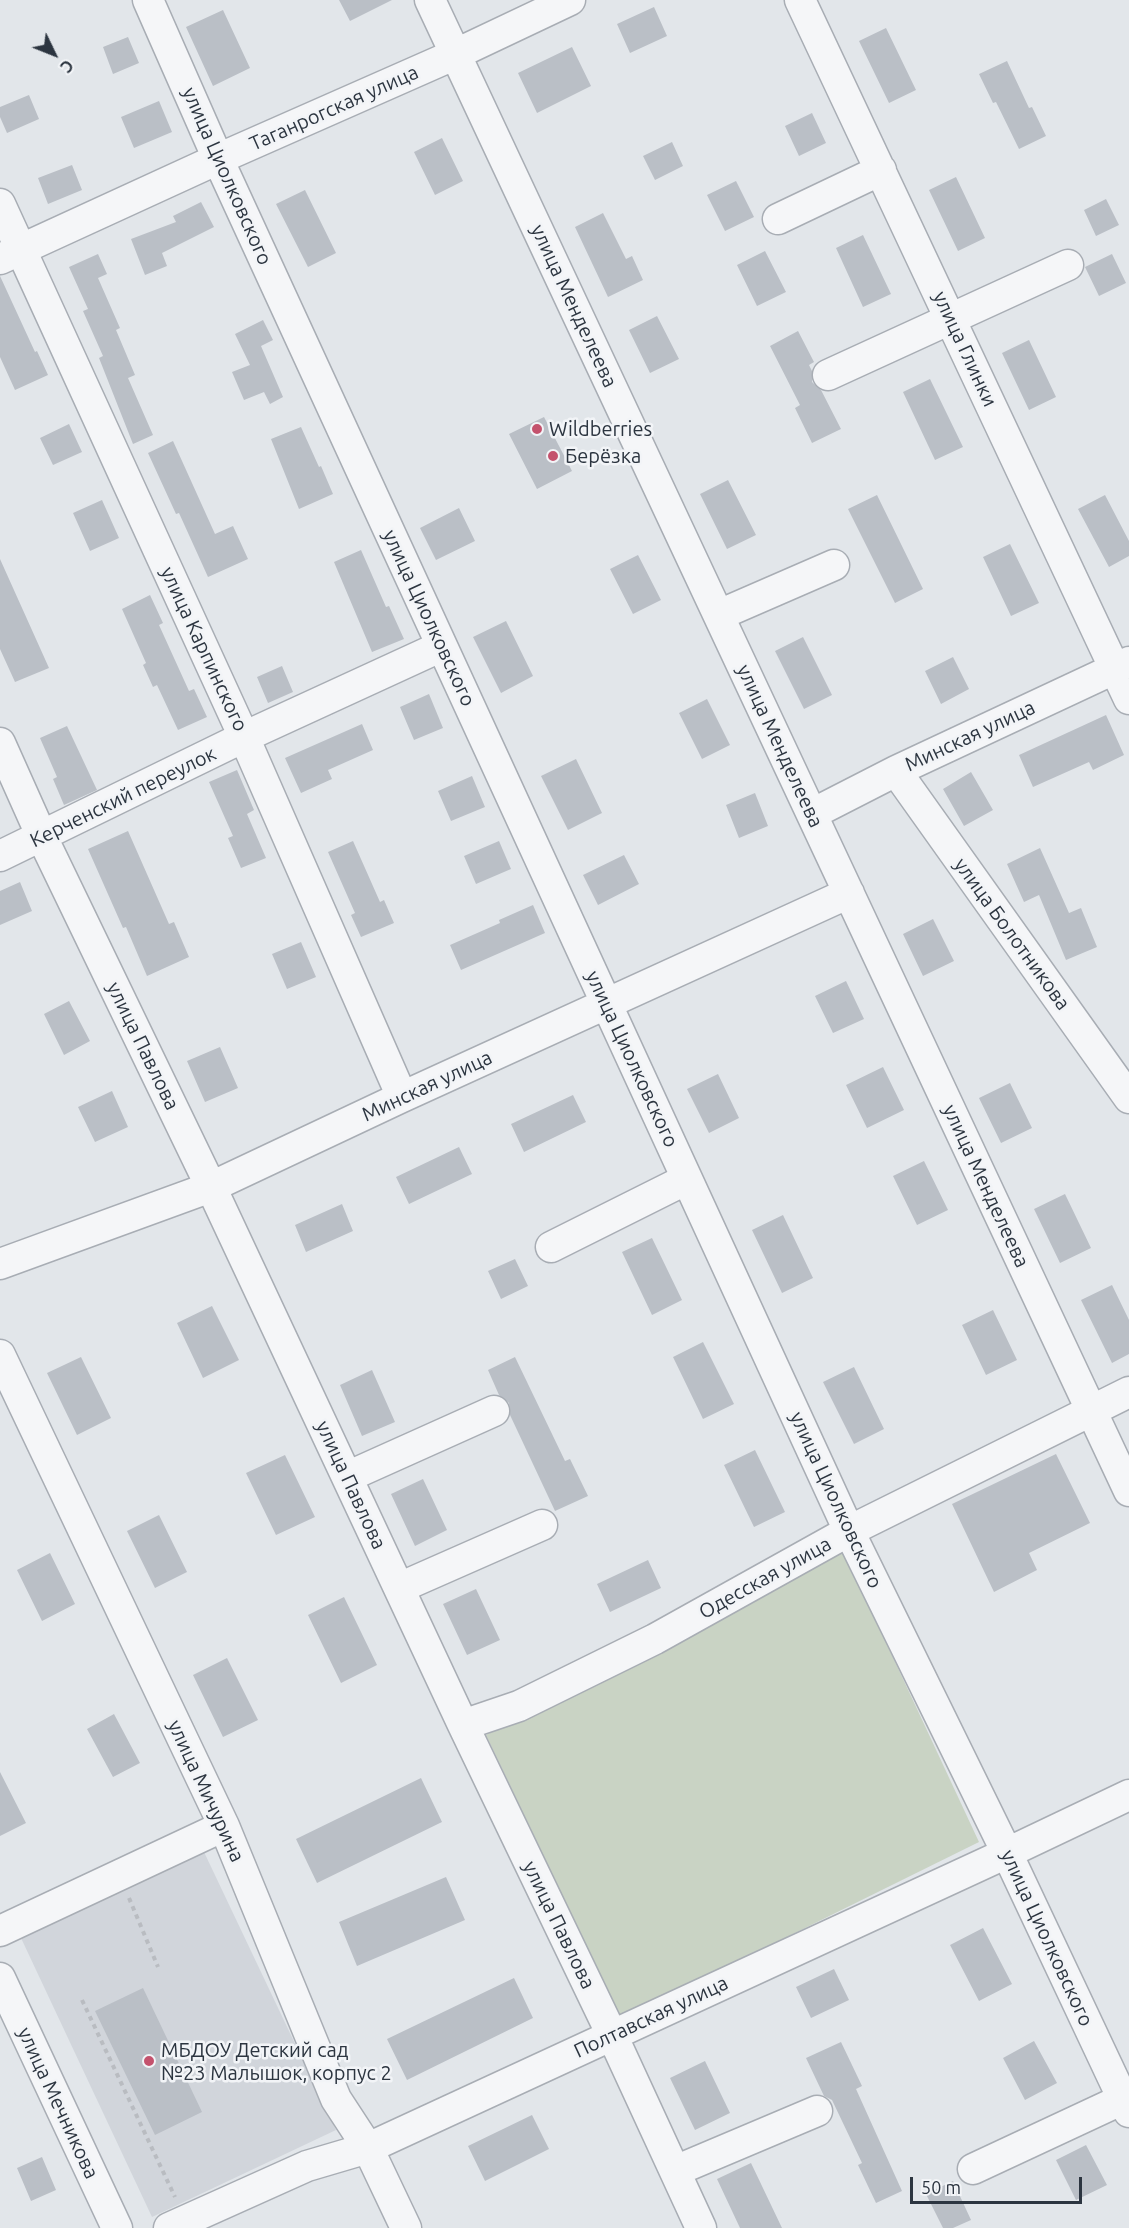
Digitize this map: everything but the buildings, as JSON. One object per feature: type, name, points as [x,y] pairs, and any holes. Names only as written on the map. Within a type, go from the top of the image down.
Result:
[{"type":"street","name":"улица Циолковского","points":[[148,0],[218,159],[849,1531],[1007,1853],[1126,2105]]},
{"type":"street","name":"улица Менделеева","points":[[430,0],[1129,1491]]},
{"type":"street","name":"Таганрогская улица","points":[[10,254],[456,54],[570,0]]},
{"type":"street","name":"улица Глинки","points":[[800,0],[950,318],[1122,664],[1129,699]]},
{"type":"street","points":[[778,219],[881,170]]},
{"type":"street","name":"улица Карпинского","points":[[0,204],[10,254],[244,737],[402,1096]]},
{"type":"street","points":[[828,375],[1068,265]]},
{"type":"street","points":[[719,615],[834,565]]},
{"type":"street","name":"Керченский переулок","points":[[0,856],[244,737],[442,646]]},
{"type":"street","name":"Минская улица","points":[[812,814],[896,771],[1122,664]]},
{"type":"street","name":"улица Павлова","points":[[0,743],[42,837],[211,1188],[701,2228]]},
{"type":"street","name":"улица Болотникова","points":[[896,771],[1129,1098]]},
{"type":"street","name":"Минская улица","points":[[0,1264],[211,1188],[402,1096],[607,1005],[849,893]]},
{"type":"street","points":[[551,1247],[687,1179]]},
{"type":"street","name":"улица Мичурина","points":[[0,1355],[224,1826],[336,2099],[368,2148],[406,2228]]},
{"type":"street","name":"Одесская улица","points":[[463,1725],[519,1706],[655,1638],[849,1531],[1129,1392]]},
{"type":"street","points":[[347,1477],[494,1412]]},
{"type":"street","points":[[399,1588],[542,1525]]},
{"type":"street","name":"Полтавская улица","points":[[177,2224],[308,2166],[368,2148],[1129,1795]]},
{"type":"street","points":[[0,1931],[224,1826]]},
{"type":"street","name":"улица Мечникова","points":[[0,1978],[117,2228]]},
{"type":"street","points":[[973,2169],[1126,2105]]},
{"type":"street","points":[[675,2171],[817,2110]]},
{"type":"path","points":[[119,1875],[158,1966]]},
{"type":"path","points":[[82,2000],[177,2224]]},
{"type":"shaded area","points":[[204,1852],[336,2130],[152,2217],[21,1938]]},
{"type":"green space","points":[[842,1548],[979,1842],[621,2019],[486,1735]]},
{"type":"place","name":"Wildberries","points":[[537,429]]},
{"type":"place","name":"Берёзка","points":[[553,456]]},
{"type":"place","name":"МБДОУ Детский сад №23 Малышок, корпус 2","points":[[149,2061]]}]
